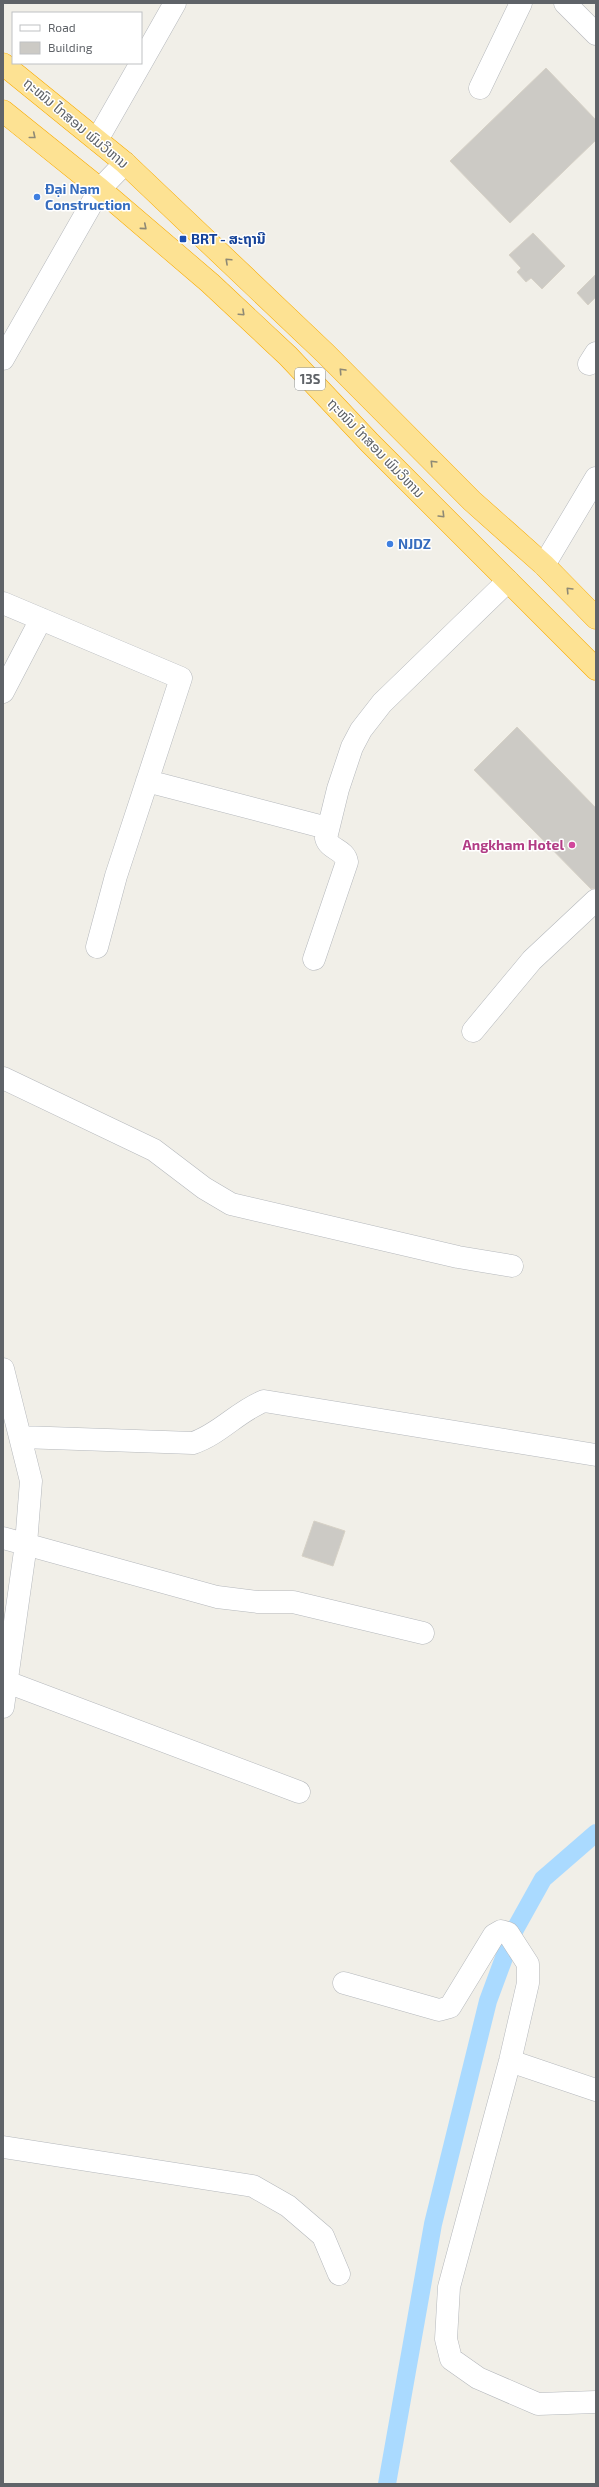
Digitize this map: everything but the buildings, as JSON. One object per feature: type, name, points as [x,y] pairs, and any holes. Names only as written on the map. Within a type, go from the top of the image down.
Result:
[{"type":"highway","name":"ຖະໜົນ ໄກສອນ ພົມວິຫານ","points":[[3,64],[125,163],[326,354],[472,501],[544,565],[596,618]]},
{"type":"highway","name":"ຖະໜົນ ໄກສອນ ພົມວິຫານ","points":[[3,111],[100,189],[210,283],[288,356],[370,443],[596,669]]},
{"type":"street","points":[[142,61],[175,3]]},
{"type":"street","points":[[480,88],[521,3]]},
{"type":"street","points":[[565,3],[596,34]]},
{"type":"street","points":[[97,140],[140,64]]},
{"type":"street","points":[[3,358],[100,189],[125,163]]},
{"type":"street","points":[[544,565],[596,478]]},
{"type":"street","points":[[314,959],[347,862],[341,851],[326,841],[327,828],[352,747],[361,730],[382,703],[508,581]]},
{"type":"street","points":[[3,603],[181,678],[116,876],[97,947]]},
{"type":"street","points":[[3,692],[41,619]]},
{"type":"street","points":[[147,781],[327,828]]},
{"type":"street","points":[[473,1031],[532,960],[596,900]]},
{"type":"street","points":[[3,1078],[154,1150],[204,1188],[231,1204],[450,1255],[512,1266]]},
{"type":"street","points":[[3,1369],[7,1396],[20,1437],[30,1481],[26,1544],[8,1634],[7,1682],[3,1707]]},
{"type":"street","points":[[20,1437],[193,1443],[207,1438],[251,1406],[264,1401],[596,1455]]},
{"type":"street","points":[[3,1538],[218,1597],[258,1602],[293,1602],[423,1633]]},
{"type":"street","points":[[7,1682],[299,1792]]},
{"type":"street","points":[[344,1983],[439,2010],[450,2007],[494,1935],[501,1931],[508,1932],[522,1953],[528,1964],[528,1983],[510,2061],[449,2287],[446,2339],[451,2359],[478,2378],[538,2404],[596,2402]]},
{"type":"street","points":[[510,2061],[596,2090]]},
{"type":"street","points":[[3,2147],[253,2186],[288,2206],[323,2236],[339,2274]]},
{"type":"waterway","points":[[387,2484],[433,2224],[488,2001],[514,1931],[543,1879],[596,1833]]},
{"type":"place","name":"Đại Nam Construction","points":[[37,197]]},
{"type":"place","name":"BRT - ສະຖານີ","points":[[183,239]]},
{"type":"place","name":"NJDZ","points":[[390,544]]},
{"type":"place","name":"Angkham Hotel","points":[[572,845]]}]
